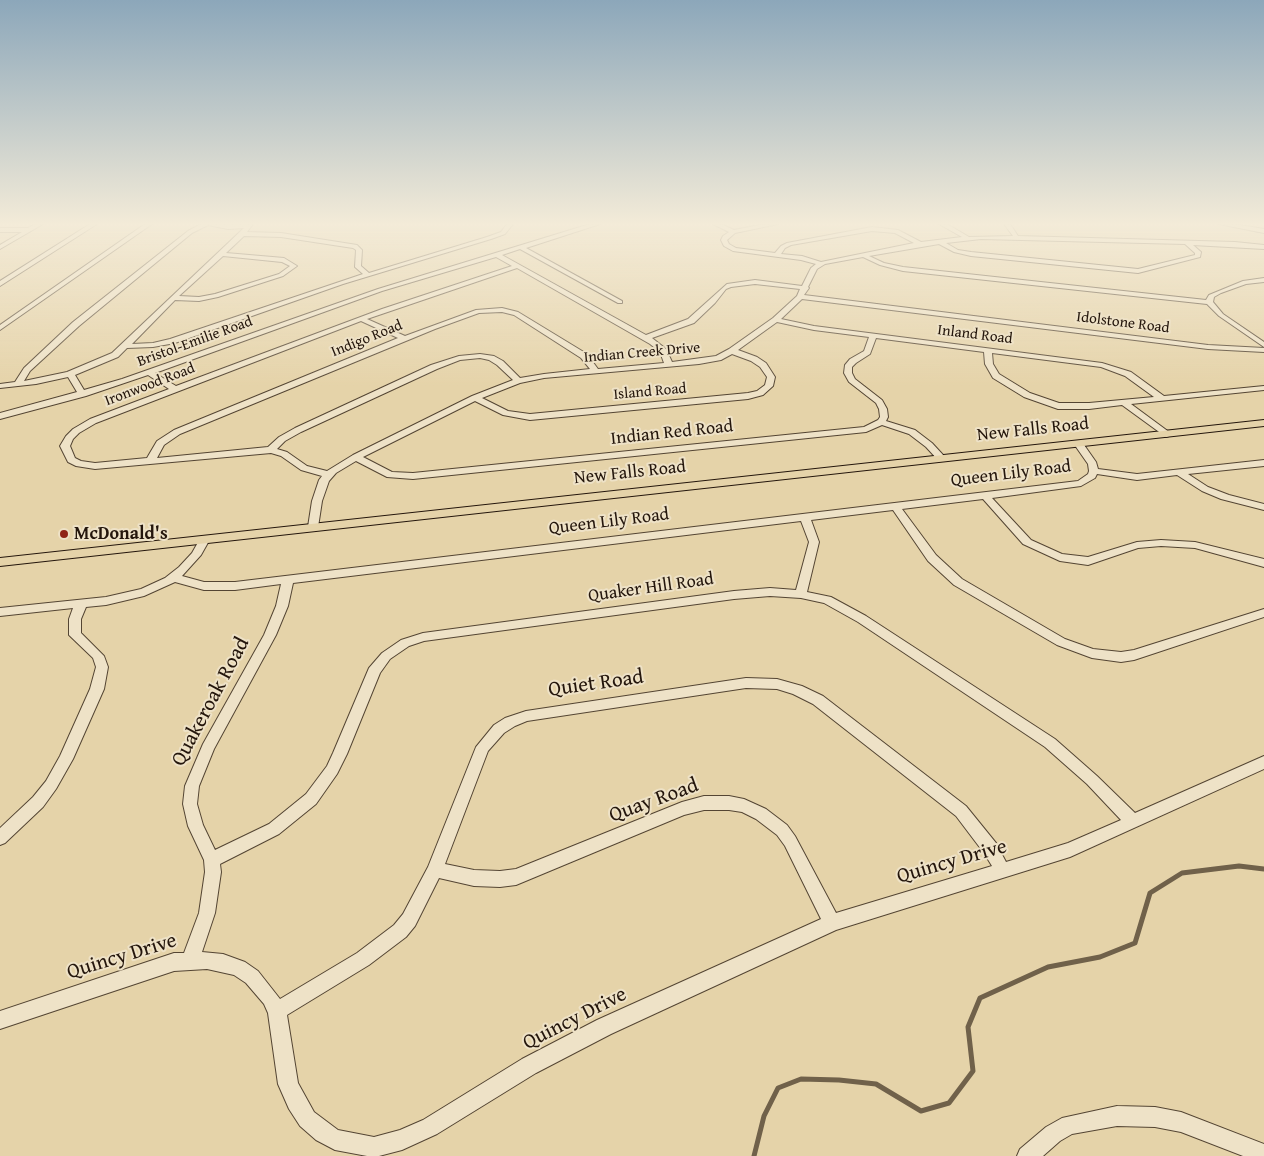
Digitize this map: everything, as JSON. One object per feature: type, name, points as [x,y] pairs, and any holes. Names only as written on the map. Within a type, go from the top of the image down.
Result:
[{"type":"main road","name":"New Falls Road","points":[[0,562],[1264,423]]},
{"type":"street","points":[[0,328],[72,278]]},
{"type":"street","points":[[18,384],[27,370],[76,324],[133,278]]},
{"type":"street","points":[[0,386],[70,374],[103,361],[126,346],[195,278]]},
{"type":"street","points":[[173,298],[199,299],[216,296],[272,278]]},
{"type":"street","points":[[126,346],[153,345],[172,341],[359,278]]},
{"type":"street","name":"Bristol-Emilie Road","points":[[0,416],[83,394],[150,373],[418,278]]},
{"type":"street","name":"Ironwood Road","points":[[271,450],[87,466],[71,460],[65,446],[69,438],[86,425],[362,319],[482,278]]},
{"type":"street","points":[[538,278],[646,338],[663,351],[669,365]]},
{"type":"street","points":[[576,278],[620,302]]},
{"type":"street","name":"Indian Creek Drive","points":[[329,475],[356,457],[496,388],[518,381],[544,376],[710,360],[732,351],[776,320],[800,297],[810,278]]},
{"type":"street","points":[[986,278],[1209,302],[1221,315],[1264,346]]},
{"type":"street","points":[[1209,302],[1211,296],[1219,292],[1245,282],[1264,280]]},
{"type":"street","points":[[646,338],[691,321],[729,285],[747,282],[806,288]]},
{"type":"street","name":"Idolstone Road","points":[[800,297],[1208,347],[1264,350]]},
{"type":"street","name":"Indigo Road","points":[[150,461],[160,444],[172,435],[404,338],[473,312],[507,310],[524,318],[584,356],[592,364],[595,371]]},
{"type":"street","points":[[362,319],[404,338]]},
{"type":"street","name":"Inland Road","points":[[776,320],[814,328],[1109,367],[1128,374],[1163,398]]},
{"type":"street","points":[[874,335],[867,352],[850,364],[848,373],[852,380],[881,404],[884,414],[881,422],[912,432],[929,445],[941,458]]},
{"type":"street","points":[[988,350],[989,364],[993,374],[1039,400],[1068,407],[1264,388]]},
{"type":"street","name":"Island Road","points":[[475,398],[506,413],[530,417],[748,396],[760,393],[769,386],[771,377],[759,362],[732,351]]},
{"type":"street","points":[[271,450],[288,435],[303,427],[434,367],[459,358],[480,356],[491,358],[500,363],[518,381]]},
{"type":"street","points":[[150,373],[176,390]]},
{"type":"street","points":[[70,374],[83,394]]},
{"type":"street","points":[[1124,403],[1166,434]]},
{"type":"street","name":"Indian Red Road","points":[[356,457],[381,472],[396,476],[413,476],[856,430],[872,427],[881,422]]},
{"type":"street","points":[[1079,444],[1089,457],[1094,471],[1137,477],[1264,463]]},
{"type":"street","points":[[271,450],[284,454],[304,468],[329,475],[321,487],[313,527]]},
{"type":"street","name":"Queen Lily Road","points":[[174,578],[196,584],[220,586],[288,579],[1076,484],[1088,480],[1094,471]]},
{"type":"street","points":[[1180,473],[1196,484],[1218,494],[1264,507]]},
{"type":"street","points":[[985,496],[1023,539],[1043,551],[1060,557],[1088,561],[1137,545],[1161,542],[1195,545],[1264,563]]},
{"type":"street","points":[[895,506],[932,558],[958,582],[1040,630],[1076,648],[1115,656],[1134,655],[1264,613]]},
{"type":"street","points":[[801,594],[814,542],[804,517]]},
{"type":"street","points":[[0,612],[126,598],[144,592],[174,578],[190,563],[205,539]]},
{"type":"street","name":"Quakeroak Road","points":[[190,960],[207,913],[212,891],[213,872],[212,860],[196,826],[190,804],[192,786],[208,748],[270,635],[282,606],[288,579]]},
{"type":"street","name":"Quaker Hill Road","points":[[212,860],[274,829],[311,799],[332,770],[340,754],[374,671],[386,656],[405,644],[423,637],[770,592],[801,594],[827,600],[854,614],[1037,734],[1073,762],[1133,822]]},
{"type":"street","points":[[0,838],[38,802],[51,785],[66,759],[97,689],[102,667],[98,656],[75,635],[75,619],[81,604]]},
{"type":"street","name":"Quiet Road","points":[[278,1011],[363,959],[400,931],[418,906],[435,870],[483,747],[499,729],[510,722],[545,712],[755,683],[777,684],[804,693],[844,720],[961,811],[990,848],[1003,871]]},
{"type":"street","name":"Quincy Drive","points":[[0,1020],[174,962],[190,960],[223,963],[239,968],[252,977],[270,998],[278,1011],[288,1084],[296,1102],[307,1119],[323,1133],[335,1140],[374,1147],[402,1140],[430,1127],[529,1066],[604,1027],[832,923],[856,914],[1070,850],[1264,762]]},
{"type":"street","name":"Quay Road","points":[[435,870],[474,878],[500,879],[516,876],[682,809],[712,802],[729,803],[744,806],[761,814],[782,830],[790,841],[832,923]]},
{"type":"street","points":[[1027,1156],[1053,1134],[1069,1125],[1117,1116],[1155,1116],[1181,1122],[1264,1154]]},
{"type":"waterway","points":[[754,1156],[764,1116],[778,1088],[801,1079],[839,1080],[876,1084],[921,1111],[949,1103],[973,1071],[968,1027],[980,998],[1048,967],[1100,957],[1135,943],[1150,893],[1182,873],[1239,866],[1264,869]]},
{"type":"place","name":"McDonald's","points":[[64,534]]}]
